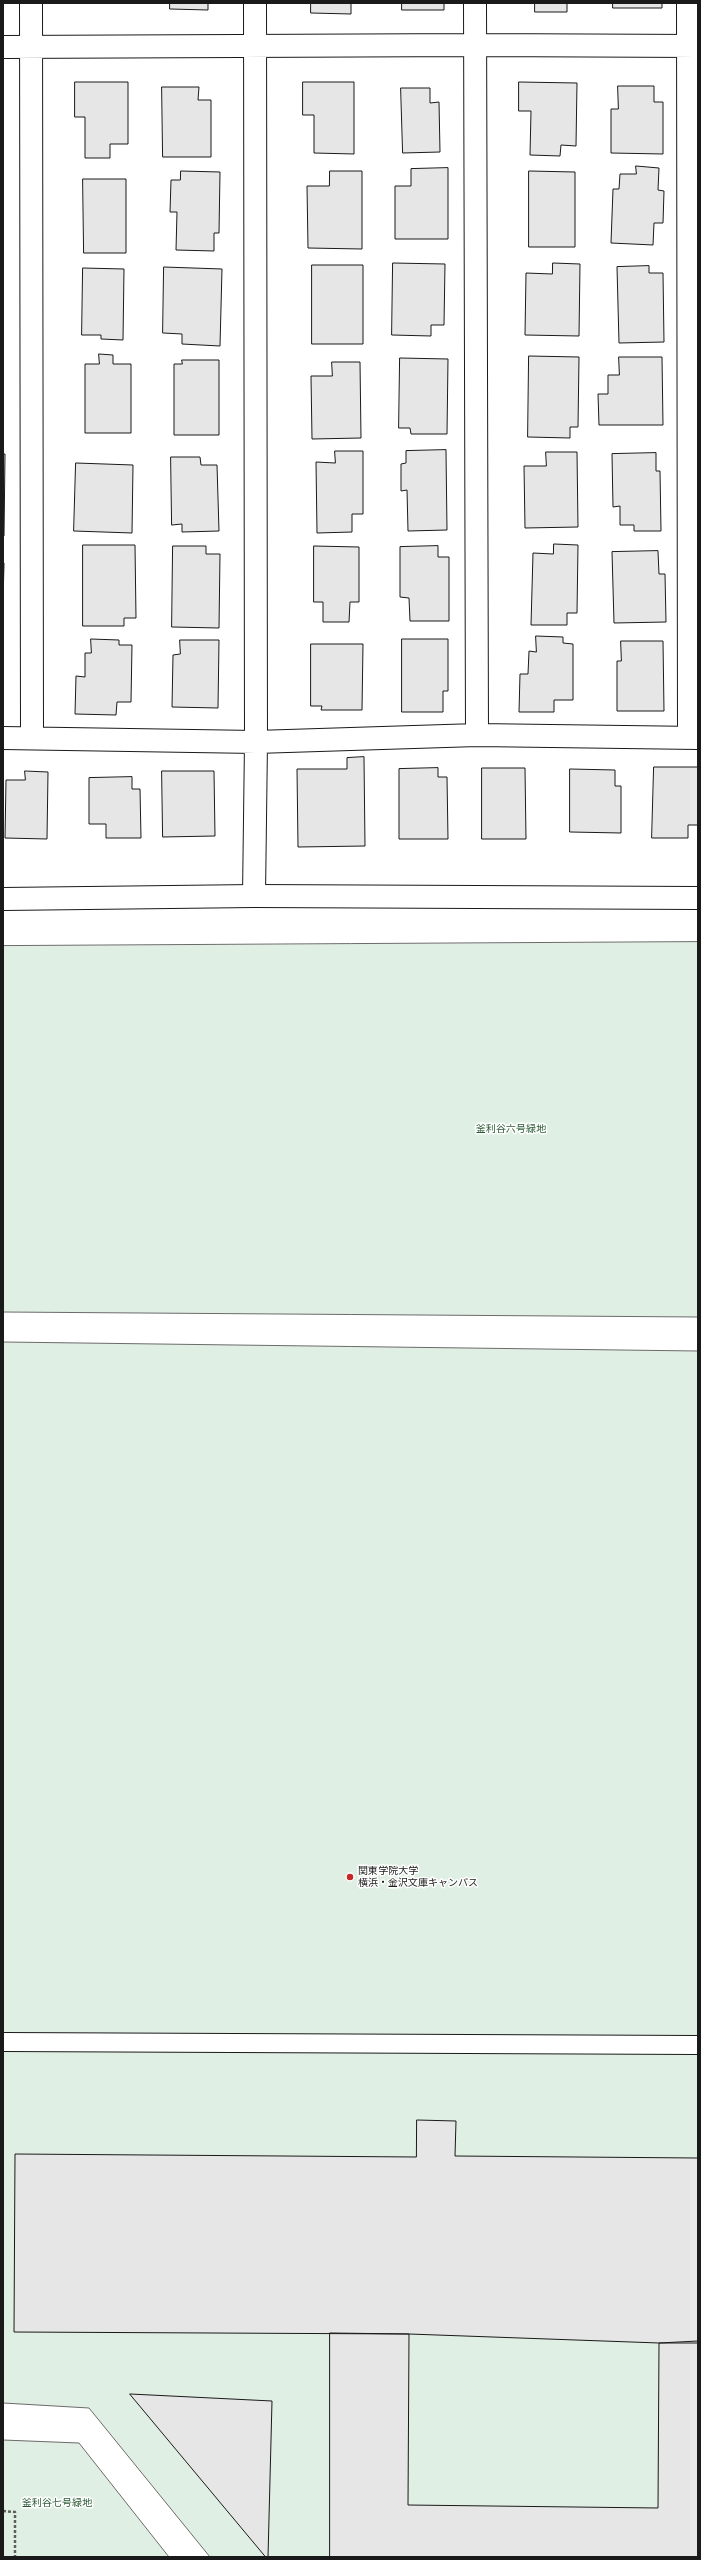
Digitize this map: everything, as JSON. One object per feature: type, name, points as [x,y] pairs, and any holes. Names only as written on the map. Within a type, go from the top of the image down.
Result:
[{"type":"street","points":[[31,3],[32,738]]},
{"type":"street","points":[[254,896],[256,742],[255,3]]},
{"type":"street","points":[[475,3],[477,736]]},
{"type":"street","points":[[3,738],[256,742],[477,736],[694,738],[693,46],[688,3]]},
{"type":"street","points":[[3,47],[475,44],[693,46]]},
{"type":"street","points":[[3,898],[254,896],[698,898]]},
{"type":"lane","points":[[3,2042],[698,2045]]},
{"type":"path","points":[[3,2511],[15,2512],[15,2557]]},
{"type":"green space","name":"釜利谷六号緑地","points":[[698,942],[698,1317],[3,1312],[3,946]]},
{"type":"green space","name":"関東学院大学 横浜・金沢文庫キャンパス","points":[[3,1342],[698,1351],[698,2557],[210,2557],[89,2408],[3,2403]]},
{"type":"green space","name":"釜利谷七号緑地","points":[[3,2440],[79,2443],[169,2557],[3,2557]]},
{"type":"building","points":[[170,3],[208,3],[208,10],[170,9]]},
{"type":"building","points":[[311,3],[351,3],[351,14],[311,13]]},
{"type":"building","points":[[402,3],[444,3],[444,10],[402,10]]},
{"type":"building","points":[[535,3],[567,3],[567,12],[535,12]]},
{"type":"building","points":[[613,3],[662,3],[662,8],[613,8]]},
{"type":"building","points":[[75,82],[128,82],[128,144],[110,144],[110,158],[85,158],[85,117],[75,117]]},
{"type":"building","points":[[303,82],[354,82],[354,154],[314,153],[314,115],[303,115]]},
{"type":"building","points":[[519,82],[577,83],[576,146],[561,145],[560,156],[530,155],[531,111],[519,111]]},
{"type":"building","points":[[618,86],[654,86],[654,102],[663,102],[663,154],[611,153],[611,109],[618,109]]},
{"type":"building","points":[[162,87],[199,87],[198,100],[211,100],[211,157],[163,157]]},
{"type":"building","points":[[401,88],[430,88],[430,103],[439,102],[440,152],[403,153]]},
{"type":"building","points":[[636,166],[659,168],[658,190],[664,191],[663,223],[654,223],[653,245],[611,243],[613,189],[619,189],[620,174],[636,174]]},
{"type":"building","points":[[448,168],[448,239],[395,239],[395,186],[411,186],[411,169]]},
{"type":"building","points":[[181,171],[220,172],[219,233],[214,233],[214,251],[176,250],[177,212],[170,212],[171,180],[180,180]]},
{"type":"building","points":[[330,171],[362,171],[362,249],[308,248],[307,186],[329,186]]},
{"type":"building","points":[[529,171],[575,172],[575,247],[529,247]]},
{"type":"building","points":[[83,179],[126,179],[126,253],[84,253]]},
{"type":"building","points":[[393,263],[445,264],[444,325],[431,325],[431,336],[392,335]]},
{"type":"building","points":[[553,263],[580,264],[579,336],[525,335],[526,273],[552,274]]},
{"type":"building","points":[[312,265],[363,265],[363,344],[312,344]]},
{"type":"building","points":[[649,266],[649,273],[663,273],[664,342],[619,343],[617,267]]},
{"type":"building","points":[[164,267],[222,269],[220,346],[182,344],[182,334],[163,333]]},
{"type":"building","points":[[83,268],[124,269],[123,340],[101,339],[101,335],[82,335]]},
{"type":"building","points":[[99,354],[113,355],[113,364],[131,364],[131,433],[85,433],[85,364],[99,364]]},
{"type":"building","points":[[529,356],[579,357],[578,427],[570,427],[570,438],[528,437]]},
{"type":"building","points":[[619,357],[662,357],[663,425],[599,425],[598,394],[608,394],[608,375],[619,375]]},
{"type":"building","points":[[400,358],[448,359],[447,434],[411,434],[410,428],[399,428]]},
{"type":"building","points":[[182,360],[219,360],[219,435],[174,435],[174,364],[182,364]]},
{"type":"building","points":[[332,362],[360,362],[361,438],[312,439],[311,376],[332,376]]},
{"type":"building","points":[[446,450],[447,530],[408,531],[407,490],[401,491],[401,464],[406,463],[406,451]]},
{"type":"building","points":[[335,451],[363,451],[363,514],[352,514],[352,532],[317,533],[316,462],[335,463]]},
{"type":"building","points":[[546,452],[577,452],[578,527],[525,528],[524,466],[546,466]]},
{"type":"building","points":[[656,453],[656,471],[660,471],[661,531],[634,531],[634,525],[620,525],[620,506],[613,507],[612,454]]},
{"type":"building","points":[[3,454],[5,454],[4,536],[3,536]]},
{"type":"building","points":[[171,457],[200,457],[201,465],[217,465],[219,531],[182,532],[182,524],[172,525]]},
{"type":"building","points":[[76,463],[133,465],[132,533],[74,531]]},
{"type":"building","points":[[554,544],[578,545],[577,613],[567,613],[567,625],[531,625],[533,553],[553,554]]},
{"type":"building","points":[[83,545],[135,545],[136,618],[124,618],[124,626],[83,626]]},
{"type":"building","points":[[173,546],[206,546],[206,554],[220,554],[219,628],[172,627]]},
{"type":"building","points":[[314,546],[359,547],[359,602],[350,602],[349,622],[323,622],[323,602],[314,602]]},
{"type":"building","points":[[438,546],[438,557],[449,557],[449,621],[410,621],[409,598],[400,597],[400,547]]},
{"type":"building","points":[[658,551],[659,574],[665,574],[666,622],[614,623],[612,552]]},
{"type":"building","points":[[3,563],[4,563],[3,602]]},
{"type":"building","points":[[536,636],[563,637],[563,643],[573,644],[573,700],[554,700],[554,712],[519,712],[520,674],[528,674],[529,651],[536,652]]},
{"type":"building","points":[[91,639],[119,640],[119,645],[132,645],[131,702],[117,702],[116,715],[75,714],[76,676],[85,677],[85,653],[91,653]]},
{"type":"building","points":[[402,639],[448,639],[448,691],[443,691],[443,712],[402,712]]},
{"type":"building","points":[[180,640],[219,640],[218,708],[172,707],[173,655],[180,654]]},
{"type":"building","points":[[621,641],[663,641],[664,711],[617,711],[617,661],[621,661]]},
{"type":"building","points":[[311,644],[363,644],[362,710],[321,710],[322,706],[311,706]]},
{"type":"building","points":[[364,757],[365,846],[298,847],[297,769],[347,769],[347,758]]},
{"type":"building","points":[[654,767],[698,767],[698,825],[688,825],[688,838],[652,838]]},
{"type":"building","points":[[438,768],[438,777],[447,777],[448,839],[399,839],[399,769]]},
{"type":"building","points":[[482,768],[525,768],[526,839],[482,839]]},
{"type":"building","points":[[570,769],[615,770],[615,786],[621,786],[621,833],[570,832]]},
{"type":"building","points":[[25,771],[48,772],[47,839],[5,838],[6,780],[25,780]]},
{"type":"building","points":[[162,771],[214,771],[215,836],[163,837]]},
{"type":"building","points":[[132,777],[132,789],[140,789],[141,838],[106,838],[106,824],[89,824],[89,778]]},
{"type":"building","points":[[417,2120],[456,2121],[455,2156],[698,2158],[698,2341],[659,2343],[409,2334],[14,2332],[15,2154],[416,2157]]},
{"type":"building","points":[[330,2333],[409,2334],[408,2505],[658,2508],[659,2343],[698,2343],[698,2557],[330,2557]]},
{"type":"building","points":[[130,2394],[272,2401],[268,2557],[266,2557]]},
{"type":"place","name":"関東学院大学 横浜・金沢文庫キャンパス","points":[[350,1877]]}]
